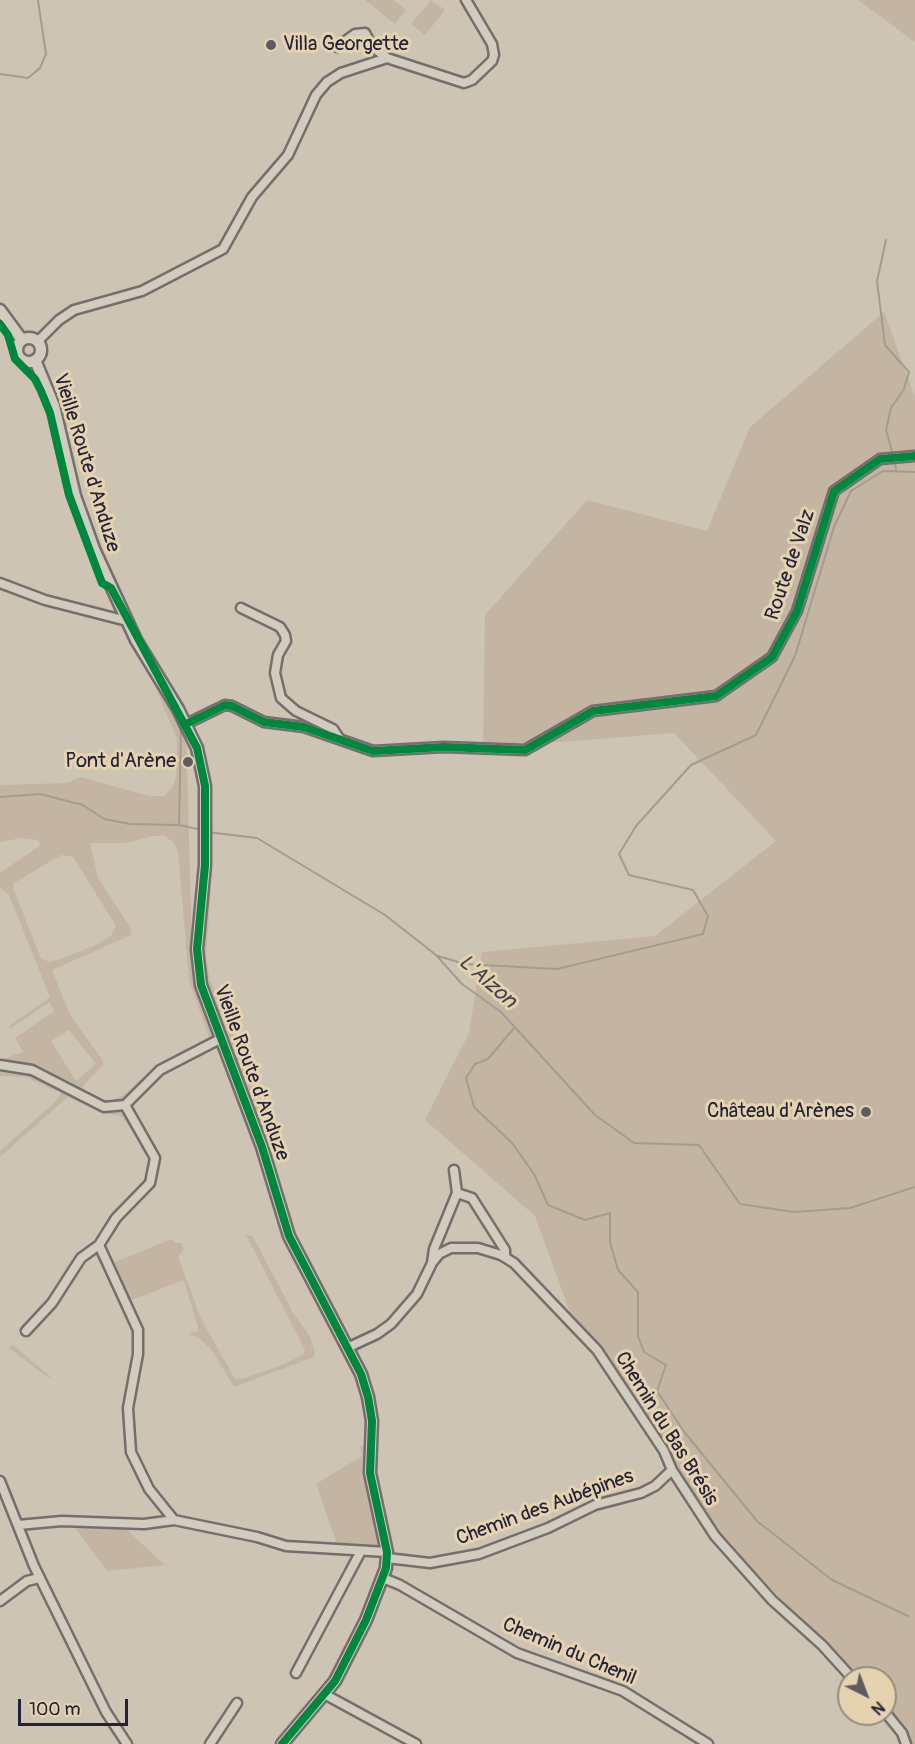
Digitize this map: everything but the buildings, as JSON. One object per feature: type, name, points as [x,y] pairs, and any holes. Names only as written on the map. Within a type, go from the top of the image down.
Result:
[{"type":"street","points":[[336,47],[355,34],[365,33],[373,47],[387,58],[464,83],[472,80],[492,61],[494,55],[492,44],[466,0]]},
{"type":"street","points":[[38,341],[59,320],[74,310],[142,291],[223,249],[252,197],[288,155],[316,95],[327,82],[341,73],[387,58]]},
{"type":"street","points":[[0,310],[22,340]]},
{"type":"street","points":[[27,338],[38,341],[41,351],[35,360],[29,362],[18,355],[16,350],[22,340],[27,338]]},
{"type":"street","name":"Vieille Route d'Anduze","points":[[35,360],[54,406],[84,522],[127,621],[186,724],[203,770],[205,865],[197,949],[201,985],[262,1147],[289,1236],[361,1374],[368,1397],[372,1421],[371,1484],[387,1555],[383,1578],[357,1639],[326,1695],[282,1744]]},
{"type":"street","name":"Route de Valz","points":[[186,724],[218,707],[232,706],[264,722],[303,728],[339,738],[362,748],[386,752],[444,747],[525,750],[593,711],[716,696],[772,657],[797,611],[834,491],[880,459],[915,456]]},
{"type":"street","points":[[0,583],[64,605],[127,621]]},
{"type":"street","points":[[242,608],[279,627],[285,634],[286,641],[279,655],[275,673],[281,698],[296,711],[333,729],[339,738]]},
{"type":"street","points":[[0,1065],[32,1070],[104,1107],[125,1105],[160,1070],[220,1039]]},
{"type":"street","points":[[26,1330],[52,1303],[81,1258],[99,1245],[116,1218],[147,1188],[155,1166],[152,1150],[125,1105]]},
{"type":"street","points":[[347,1348],[377,1334],[397,1317],[417,1294],[432,1263],[434,1249],[457,1193],[454,1170]]},
{"type":"street","points":[[457,1193],[472,1198],[505,1250],[505,1257]]},
{"type":"street","points":[[99,1245],[138,1330],[138,1354],[128,1408],[131,1452],[149,1489],[174,1520]]},
{"type":"street","name":"Chemin du Bas Brésis","points":[[432,1263],[439,1254],[464,1246],[505,1257],[526,1275],[597,1350],[664,1451],[672,1470],[715,1536],[772,1600],[822,1645],[841,1666]]},
{"type":"street","name":"Chemin des Aubépines","points":[[18,1525],[62,1521],[144,1524],[174,1520],[257,1537],[286,1546],[362,1551],[430,1563],[479,1554],[548,1528],[595,1505],[640,1493],[655,1486],[672,1470]]},
{"type":"street","points":[[0,1483],[39,1578],[105,1712],[127,1744]]},
{"type":"street","points":[[296,1673],[362,1551]]},
{"type":"street","points":[[0,1601],[27,1581],[39,1578]]},
{"type":"street","name":"Chemin du Chenil","points":[[383,1578],[400,1585],[517,1653],[623,1690],[708,1744]]},
{"type":"street","points":[[326,1695],[416,1744]]},
{"type":"street","points":[[210,1744],[237,1703]]},
{"type":"street","points":[[896,1726],[906,1744]]},
{"type":"shaded area","points":[[365,0],[393,0],[406,10],[395,24]]},
{"type":"shaded area","points":[[431,0],[445,10],[425,35],[411,24]]},
{"type":"shaded area","points":[[858,0],[915,0],[915,42]]},
{"type":"shaded area","points":[[884,312],[915,397],[915,1744],[910,1744],[907,1736],[897,1725],[897,1666],[844,1666],[707,1520],[573,1321],[535,1216],[425,1120],[469,1033],[482,952],[655,936],[776,841],[674,733],[483,748],[485,615],[587,500],[707,531],[750,427]]},
{"type":"shaded area","points":[[157,691],[164,692],[186,732],[192,948],[195,981],[217,1041],[176,1061],[125,1105],[146,1150],[122,1117],[98,1111],[68,1097],[0,1157],[0,1151],[56,1101],[61,1093],[25,1077],[0,1076],[0,1060],[23,1052],[15,1038],[54,1011],[50,1002],[10,1029],[9,1026],[50,997],[14,907],[8,894],[0,888],[0,873],[41,845],[37,840],[22,838],[0,842],[0,785],[67,783],[80,777],[149,796],[165,796],[173,786],[176,776],[177,739]],"holes":[[[153,836],[165,836],[174,843],[178,851],[189,980],[209,1037],[147,1074],[124,1095],[108,1102],[81,1088],[103,1065],[103,1061],[70,1015],[52,970],[131,935],[130,927],[98,878],[90,843],[126,843]],[[61,855],[73,857],[116,926],[111,936],[94,946],[51,962],[41,959],[13,888],[14,883]],[[69,1030],[96,1064],[76,1081],[51,1041]]]},
{"type":"shaded area","points":[[211,889],[206,956],[210,980],[277,1138],[273,1143],[265,1141],[206,987],[203,923],[208,890]]},
{"type":"shaded area","points":[[246,1235],[252,1236],[257,1244],[293,1313],[309,1335],[315,1352],[314,1357],[234,1387],[212,1350],[198,1337],[188,1334],[199,1331],[184,1280],[129,1301],[110,1264],[172,1239],[176,1243],[181,1243],[184,1250],[178,1256],[201,1319],[235,1379],[245,1378],[284,1364],[303,1355],[305,1350]]},
{"type":"shaded area","points":[[13,1345],[51,1377],[47,1377],[9,1348]]},
{"type":"shaded area","points":[[360,1446],[368,1447],[382,1548],[304,1544],[303,1542],[330,1544],[336,1541],[316,1484],[362,1456]]},
{"type":"shaded area","points":[[72,1524],[126,1529],[165,1565],[107,1571]]},
{"type":"waterway","points":[[0,74],[28,78],[40,68],[46,54],[38,0]]},
{"type":"waterway","points":[[886,240],[877,281],[885,345],[909,372],[904,389],[891,408],[886,430],[892,451]]},
{"type":"waterway","points":[[895,463],[896,470]]},
{"type":"waterway","points":[[438,956],[465,964],[557,969],[703,934],[708,916],[693,890],[629,875],[619,854],[636,826],[691,765],[756,735],[795,656],[834,527],[851,491],[883,471],[915,472]]},
{"type":"waterway","points":[[177,718],[181,730],[179,825]]},
{"type":"waterway","name":"L'Alzon","points":[[0,797],[40,794],[83,805],[104,819],[130,824],[179,825],[202,830]]},
{"type":"waterway","name":"L'Alzon","points":[[207,832],[257,838],[385,915],[436,955],[462,984],[501,1012],[595,1115],[634,1143],[699,1145],[740,1204],[794,1212],[850,1208],[915,1187]]},
{"type":"waterway","points":[[514,1028],[488,1059],[475,1064],[466,1078],[474,1107],[512,1143],[534,1174],[548,1205],[585,1220],[610,1213],[610,1242],[618,1270],[638,1292],[638,1336],[644,1352],[666,1365],[657,1391],[685,1433],[757,1521],[832,1580],[908,1616]]},
{"type":"cycle path","points":[[0,324],[8,335],[15,359],[35,379],[50,413],[69,495],[102,583],[111,588],[197,748],[205,786],[205,865],[197,949],[201,985],[262,1147],[289,1236],[361,1374],[368,1397],[372,1421],[370,1473],[387,1552],[386,1568],[366,1620],[335,1681],[282,1744]]},
{"type":"cycle path","points":[[186,724],[225,705],[232,706],[264,722],[304,727],[373,751],[444,747],[525,750],[593,711],[716,696],[772,657],[797,611],[834,491],[880,459],[915,456]]},
{"type":"place","name":"Villa Georgette","points":[[271,45]]},
{"type":"place","name":"Pont d'Arène","points":[[188,762]]},
{"type":"place","name":"Château d'Arènes","points":[[866,1112]]}]
